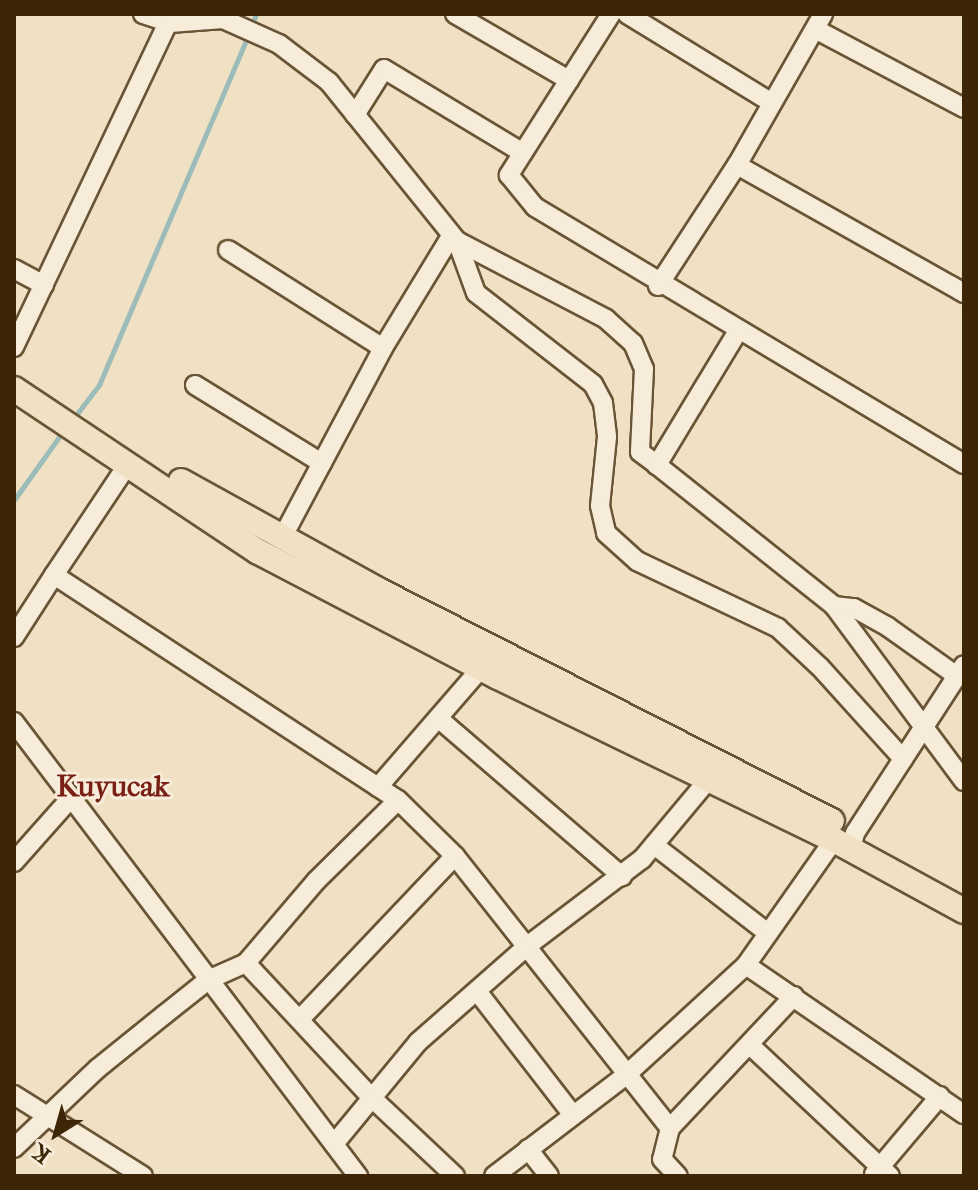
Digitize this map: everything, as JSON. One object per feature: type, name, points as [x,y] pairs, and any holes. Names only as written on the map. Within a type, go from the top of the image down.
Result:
[{"type":"main road","points":[[14,373],[45,399],[257,551],[486,658],[847,840],[964,911]]},
{"type":"main road","points":[[14,389],[45,399]]},
{"type":"main road","points":[[131,459],[282,538],[486,658],[709,779],[964,894]]},
{"type":"street","points":[[143,14],[223,19],[258,34],[329,82],[454,239],[476,293],[593,384],[603,403],[607,437],[600,506],[606,533],[637,561],[778,628],[820,667],[903,759]]},
{"type":"street","points":[[455,14],[569,80]]},
{"type":"street","points":[[611,14],[509,175],[535,207],[658,286],[964,464]]},
{"type":"street","points":[[627,14],[772,103]]},
{"type":"street","points":[[14,347],[171,18]]},
{"type":"street","points":[[658,286],[737,165],[819,21],[964,108]]},
{"type":"street","points":[[355,115],[384,69],[523,153]]},
{"type":"street","points":[[737,165],[964,293]]},
{"type":"street","points":[[282,538],[383,348],[454,239]]},
{"type":"street","points":[[454,239],[606,319],[633,343],[644,369],[640,452],[834,606],[926,724],[964,781]]},
{"type":"street","points":[[228,250],[383,348]]},
{"type":"street","points":[[14,269],[44,285]]},
{"type":"street","points":[[657,465],[738,331]]},
{"type":"street","points":[[195,385],[322,463]]},
{"type":"street","points":[[14,637],[131,459]]},
{"type":"street","points":[[54,575],[398,800],[455,856],[625,1076],[670,1128]]},
{"type":"street","points":[[494,1176],[625,1076],[746,965],[768,933],[847,840],[960,670],[854,608],[834,606]]},
{"type":"street","points":[[378,787],[486,658]]},
{"type":"street","points":[[438,718],[622,876]]},
{"type":"street","points":[[14,722],[69,800],[358,1176]]},
{"type":"street","points":[[334,1144],[418,1042],[526,947],[622,876],[654,845],[709,779]]},
{"type":"street","points":[[14,862],[69,800]]},
{"type":"street","points":[[14,1148],[48,1115],[208,980],[246,963],[316,881],[398,800]]},
{"type":"street","points":[[654,845],[768,933]]},
{"type":"street","points":[[302,1017],[455,856]]},
{"type":"street","points":[[246,963],[302,1017],[372,1098],[455,1176]]},
{"type":"street","points":[[746,965],[964,1114]]},
{"type":"street","points":[[477,991],[573,1115]]},
{"type":"street","points":[[652,1176],[662,1159],[670,1128],[752,1047],[794,996]]},
{"type":"street","points":[[752,1047],[881,1173],[940,1096]]},
{"type":"street","points":[[14,1095],[143,1176]]},
{"type":"street","points":[[528,1149],[549,1176]]},
{"type":"street","points":[[662,1159],[678,1176]]},
{"type":"waterway","points":[[251,27],[256,14]]},
{"type":"waterway","points":[[73,419],[99,385],[248,36]]},
{"type":"waterway","points":[[14,500],[64,430]]},
{"type":"district","name":"Kuyucak","points":[[113,787]]}]
